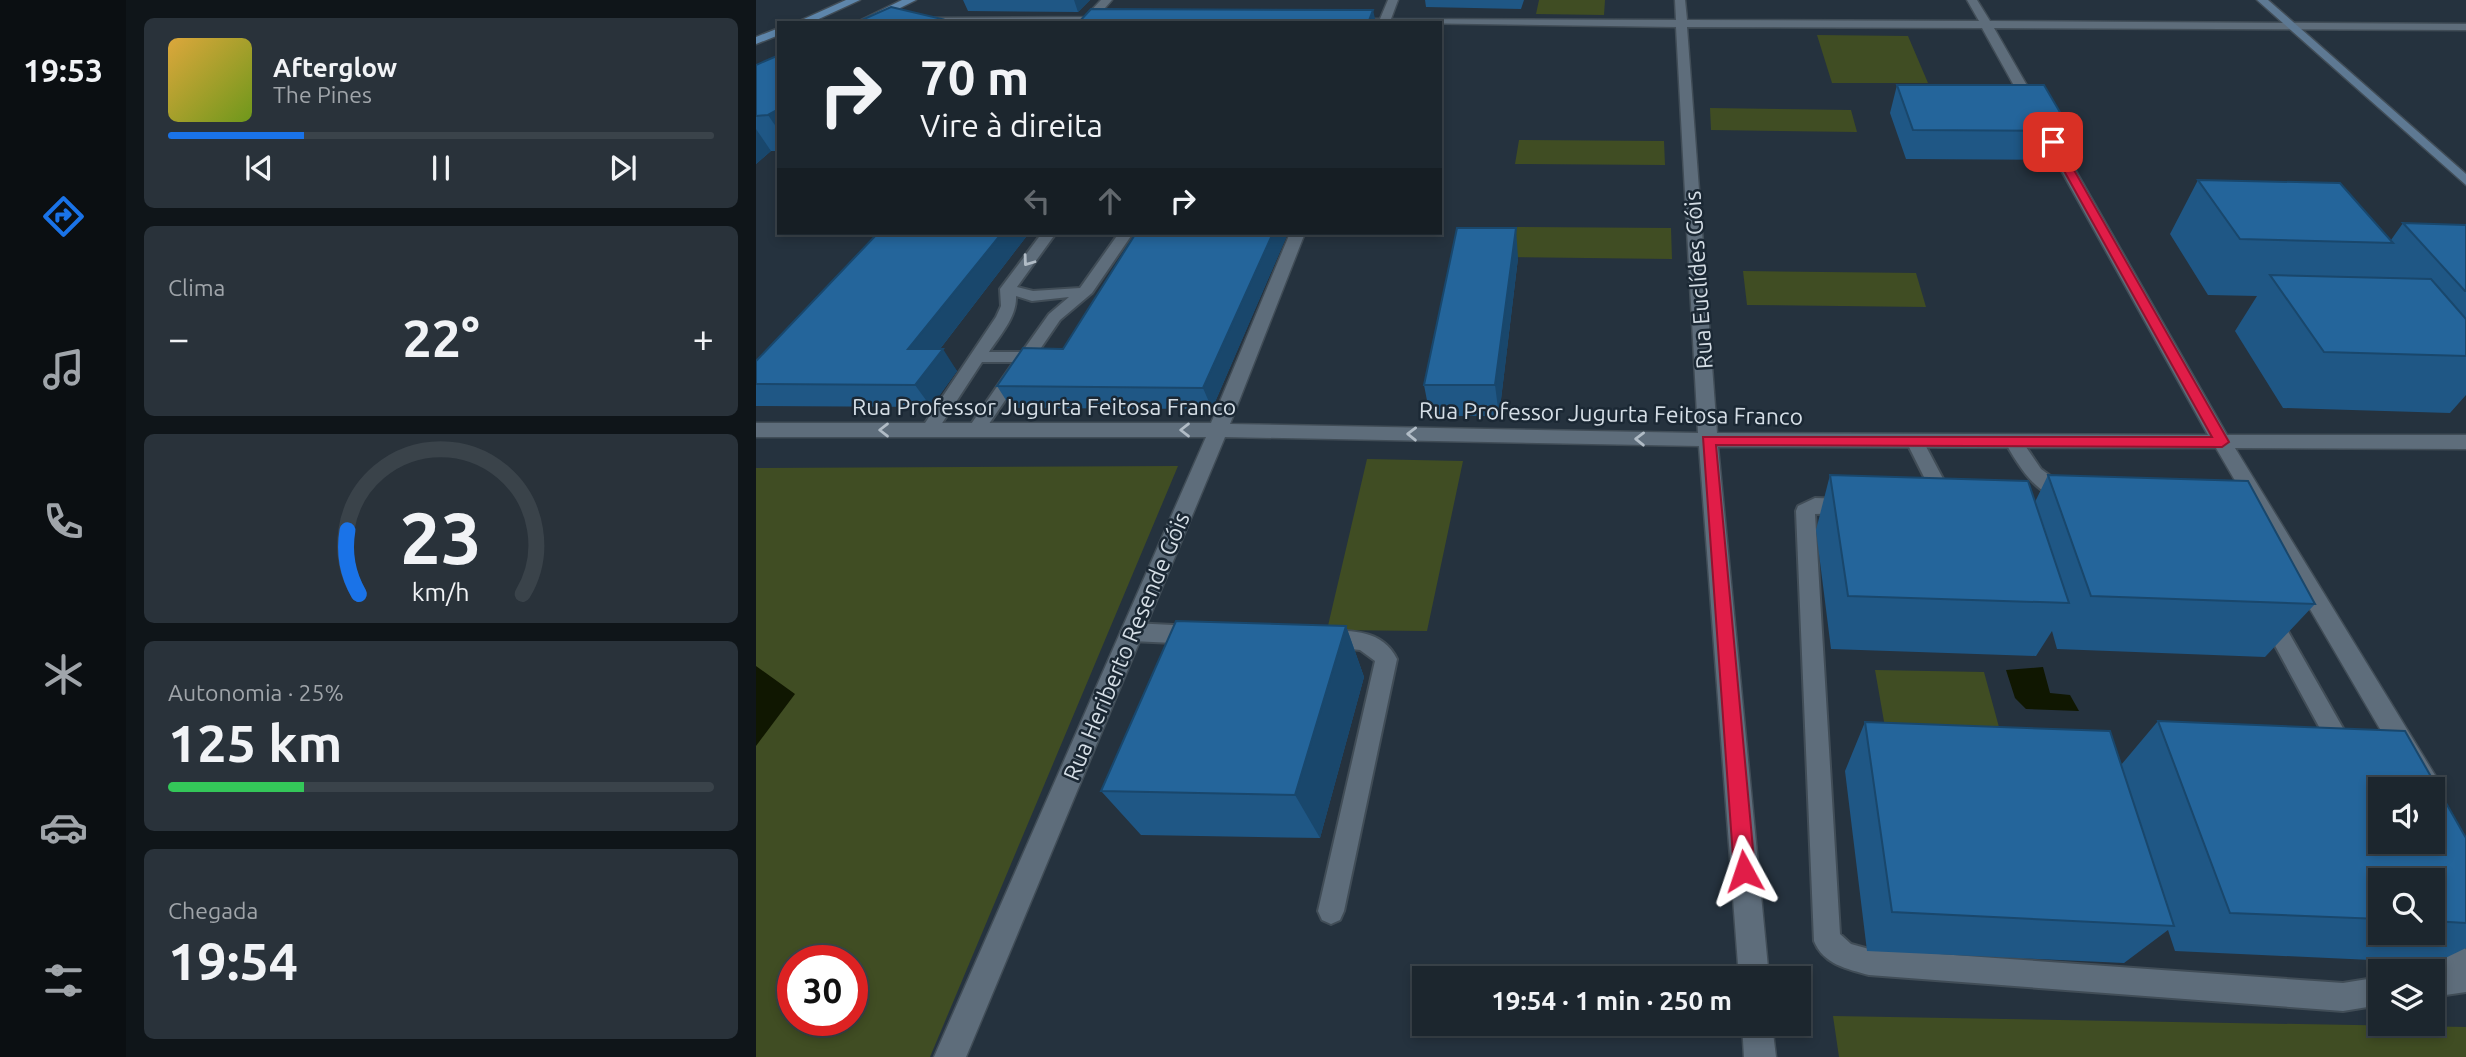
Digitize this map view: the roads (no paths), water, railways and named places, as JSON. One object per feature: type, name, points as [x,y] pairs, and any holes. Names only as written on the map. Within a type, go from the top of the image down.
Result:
[{"type":"main road","points":[[805,21],[855,0]]},
{"type":"main road","points":[[863,21],[911,0]]},
{"type":"main road","points":[[756,41],[777,32]]},
{"type":"street","points":[[1087,21],[1107,0]]},
{"type":"street","points":[[1384,21],[1393,0]]},
{"type":"street","name":"Rua Euclídes Góis","points":[[1679,0],[1708,440],[1753,966]]},
{"type":"street","points":[[1972,0],[2222,442],[2422,777]]},
{"type":"street","points":[[2262,0],[2466,181]]},
{"type":"street","points":[[1087,21],[1128,20]]},
{"type":"street","points":[[1442,23],[2466,27]]},
{"type":"street","name":"Rua Heriberto Resende Góis","points":[[950,1057],[1218,430],[1297,235]]},
{"type":"street","name":"Rua Professor Jugurta Feitosa Franco","points":[[756,430],[1218,430],[1708,440],[2466,442]]},
{"type":"street","points":[[1758,1036],[1760,1057]]},
{"type":"lane","points":[[929,430],[1009,306],[1008,289],[1048,235]]},
{"type":"lane","points":[[976,430],[1065,305],[1087,290],[1125,235]]},
{"type":"lane","points":[[1008,289],[1032,296],[1087,290]]},
{"type":"lane","points":[[1009,306],[1030,302],[1065,305]]},
{"type":"lane","points":[[978,357],[1026,358]]},
{"type":"lane","points":[[1915,441],[1941,492],[1931,506],[1918,506]]},
{"type":"lane","points":[[2014,442],[2030,472],[2057,490],[2094,496]]},
{"type":"lane","points":[[1867,506],[1815,505],[1805,511],[1827,941],[1844,955],[1869,962],[2343,997],[2368,993]]},
{"type":"lane","points":[[2259,597],[2353,768]]},
{"type":"lane","points":[[1132,632],[1214,636]]},
{"type":"lane","points":[[1309,639],[1363,641],[1379,647],[1386,659],[1331,911]]},
{"type":"lane","points":[[2445,937],[2466,978],[2445,982]]}]
